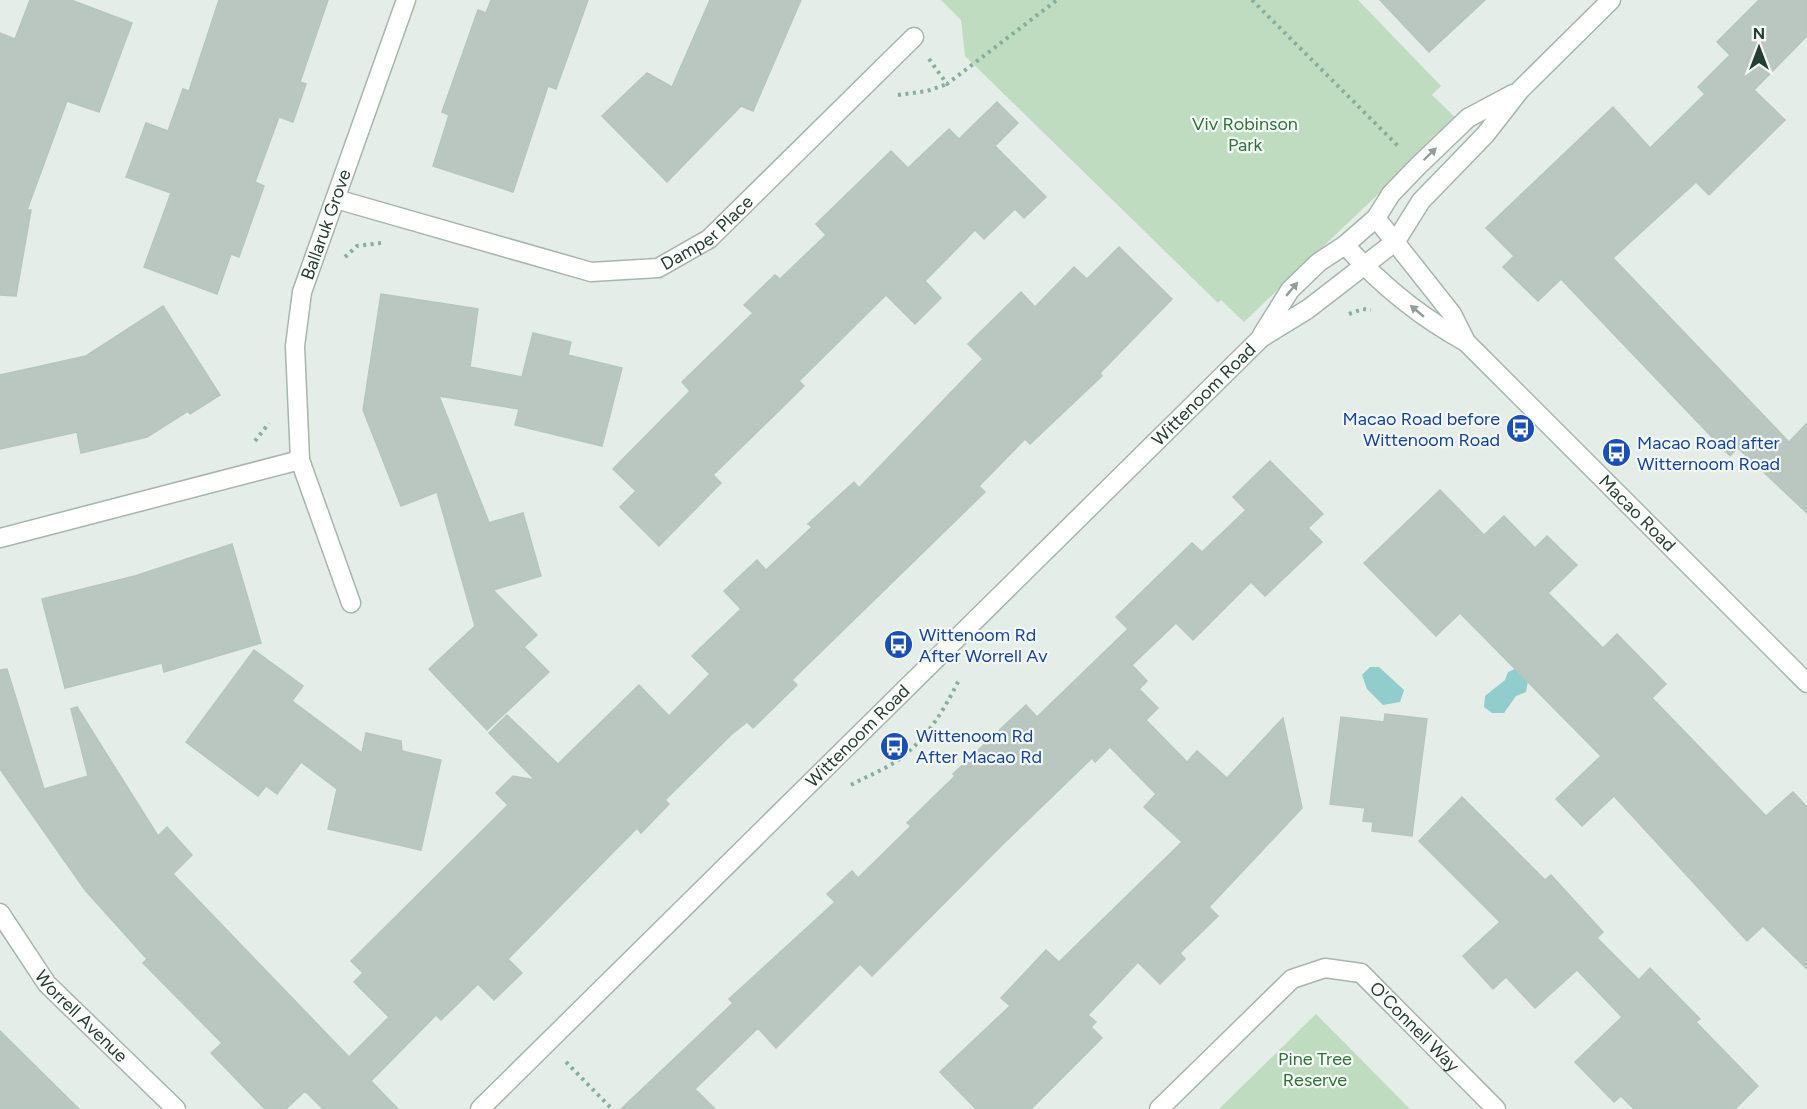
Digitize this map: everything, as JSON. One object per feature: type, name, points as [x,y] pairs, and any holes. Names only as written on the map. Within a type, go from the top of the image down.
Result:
[{"type":"street","name":"Ballaruk Grove","points":[[351,603],[300,460],[295,346],[302,292],[406,0]]},
{"type":"street","name":"Wittenoom Road","points":[[1260,338],[1308,309],[1396,241],[1421,201],[1485,135],[1520,90],[1611,0]]},
{"type":"street","name":"Damper Place","points":[[336,199],[591,272],[658,268],[709,239],[914,37]]},
{"type":"street","name":"Wittenoom Road","points":[[480,1109],[1260,338],[1290,290],[1319,262],[1345,245],[1376,218],[1391,194],[1468,118],[1520,90]]},
{"type":"street","name":"Macao Road","points":[[1376,218],[1452,314],[1466,342]]},
{"type":"street","name":"Macao Road","points":[[1345,245],[1365,267],[1431,323],[1466,342],[1804,674]]},
{"type":"street","points":[[0,538],[300,460]]},
{"type":"street","name":"Worrell Avenue","points":[[0,914],[47,984],[176,1109]]},
{"type":"street","name":"O'Connell Way","points":[[1159,1109],[1292,979],[1325,968],[1361,973],[1496,1109]]},
{"type":"path","points":[[889,98],[947,84],[1057,0]]},
{"type":"path","points":[[1252,0],[1418,166]]},
{"type":"path","points":[[914,37],[947,84]]},
{"type":"path","points":[[343,258],[357,246],[388,243]]},
{"type":"path","points":[[252,444],[268,426],[271,417]]},
{"type":"path","points":[[547,1042],[612,1109]]},
{"type":"green space","name":"Viv Robinson Park","points":[[941,0],[1358,0],[1441,86],[1432,95],[1457,119],[1244,322],[1221,300],[1218,303],[965,56],[961,20]]},
{"type":"green space","name":"Pine Tree Reserve","points":[[1316,1014],[1410,1109],[1219,1109]]},
{"type":"water","points":[[1370,667],[1379,667],[1404,690],[1400,702],[1383,705],[1367,689],[1362,675]]},
{"type":"water","points":[[1515,669],[1528,681],[1526,692],[1516,696],[1504,713],[1492,713],[1484,707],[1485,696],[1505,680],[1508,672]]},
{"type":"building","points":[[30,0],[71,0],[132,23],[99,112],[67,101],[27,210],[31,210],[16,296],[0,295],[0,33],[15,39]]},
{"type":"building","points":[[219,0],[328,0],[300,82],[306,84],[293,122],[279,117],[255,182],[264,186],[239,257],[231,254],[217,294],[144,267],[171,193],[126,177],[146,123],[168,131],[183,89],[189,91]]},
{"type":"building","points":[[491,0],[588,0],[556,89],[548,86],[513,192],[433,166],[449,115],[442,112],[478,10],[486,13]]},
{"type":"building","points":[[710,0],[801,0],[753,111],[741,106],[667,182],[602,116],[647,73],[672,87]]},
{"type":"building","points":[[1380,0],[1485,0],[1429,52]]},
{"type":"building","points":[[1759,0],[1807,0],[1807,36],[1754,90],[1785,120],[1709,195],[1696,182],[1613,258],[1789,442],[1807,423],[1807,513],[1738,448],[1730,456],[1561,279],[1538,301],[1503,267],[1514,256],[1486,228],[1613,107],[1650,148],[1705,94],[1698,87],[1730,55],[1717,42]]},
{"type":"building","points":[[997,102],[1018,123],[995,146],[1046,197],[1024,218],[1015,209],[984,239],[975,230],[925,281],[941,298],[915,324],[886,295],[799,381],[804,386],[713,475],[721,483],[659,546],[620,507],[636,491],[613,469],[690,391],[682,382],[753,313],[744,305],[775,275],[780,279],[826,235],[816,224],[891,151],[908,168],[949,129],[959,139]]},
{"type":"building","points":[[1119,247],[1172,299],[1100,373],[1102,376],[1030,444],[1025,439],[979,486],[985,492],[792,680],[797,685],[753,728],[747,722],[732,734],[665,800],[669,804],[641,833],[637,828],[508,959],[522,973],[494,1000],[478,984],[441,1020],[436,1015],[371,1081],[398,1109],[323,1109],[305,1091],[286,1109],[265,1109],[211,1053],[222,1043],[143,963],[147,959],[85,890],[0,769],[0,670],[7,669],[44,789],[88,776],[71,709],[77,707],[158,836],[167,827],[192,855],[173,874],[349,1057],[389,1017],[354,982],[363,973],[351,961],[508,805],[496,793],[513,776],[535,780],[489,733],[507,715],[558,764],[639,685],[669,716],[710,674],[692,656],[741,609],[724,591],[757,560],[766,570],[812,527],[808,524],[854,482],[859,488],[983,359],[968,344],[1021,292],[1035,307],[1074,267],[1087,279]]},
{"type":"building","points":[[381,294],[478,309],[470,367],[522,377],[533,333],[571,342],[568,355],[622,368],[602,446],[515,425],[519,409],[439,396],[490,525],[491,522],[523,513],[541,576],[493,590],[537,635],[524,647],[549,672],[487,730],[429,669],[475,626],[437,492],[401,506],[363,410]]},
{"type":"building","points":[[163,306],[220,395],[190,414],[188,411],[147,437],[81,453],[77,432],[0,449],[0,375],[86,356]]},
{"type":"building","points":[[1270,461],[1323,514],[1308,528],[1322,542],[1265,596],[1251,582],[1193,640],[1176,623],[1132,665],[1147,681],[1139,689],[1158,708],[1146,720],[1187,762],[1197,751],[1227,778],[1283,718],[1302,808],[1209,907],[1218,916],[1180,953],[1185,959],[1160,984],[1138,962],[1088,1015],[1096,1022],[1091,1027],[1102,1038],[1031,1109],[976,1109],[940,1072],[1010,1006],[1001,998],[1046,950],[1059,962],[1182,842],[1144,807],[1156,794],[1110,747],[1095,762],[1092,758],[872,976],[860,964],[776,1048],[758,1028],[695,1089],[715,1109],[621,1109],[733,1003],[729,999],[835,902],[827,894],[852,871],[858,878],[911,826],[907,823],[955,776],[953,774],[1026,705],[1037,717],[1128,629],[1116,617],[1192,543],[1202,552],[1246,510],[1233,497]]},
{"type":"building","points":[[1440,490],[1484,535],[1504,516],[1535,548],[1547,536],[1577,565],[1548,593],[1603,648],[1617,634],[1666,684],[1652,698],[1766,816],[1793,792],[1807,807],[1807,969],[1763,926],[1747,941],[1614,796],[1582,826],[1556,799],[1601,756],[1460,613],[1436,636],[1364,563]]},
{"type":"building","points":[[232,544],[261,643],[164,672],[162,663],[65,688],[42,599],[135,576]]},
{"type":"building","points":[[254,650],[303,686],[292,701],[362,753],[366,733],[401,741],[402,751],[441,760],[421,850],[328,829],[337,789],[301,762],[277,794],[266,786],[258,796],[186,742]]},
{"type":"building","points":[[1385,714],[1427,719],[1412,836],[1372,831],[1373,822],[1363,821],[1365,808],[1330,804],[1341,717],[1384,722]]},
{"type":"building","points":[[1462,797],[1545,880],[1551,875],[1603,932],[1597,938],[1639,980],[1650,968],[1700,1019],[1696,1022],[1758,1086],[1735,1109],[1634,1109],[1621,1096],[1614,1102],[1575,1062],[1622,1017],[1577,970],[1535,1008],[1506,977],[1493,989],[1463,956],[1500,922],[1419,841]]},
{"type":"building","points":[[0,1031],[79,1109],[0,1109]]},
{"type":"place","name":"Macao Road before Wittenoom Road","points":[[1521,429]]},
{"type":"place","name":"Macao Road after Witternoom Road","points":[[1616,453]]},
{"type":"place","name":"Wittenoom Rd After Worrell Av","points":[[898,645]]},
{"type":"place","name":"Wittenoom Rd After Macao Rd","points":[[895,746]]}]
